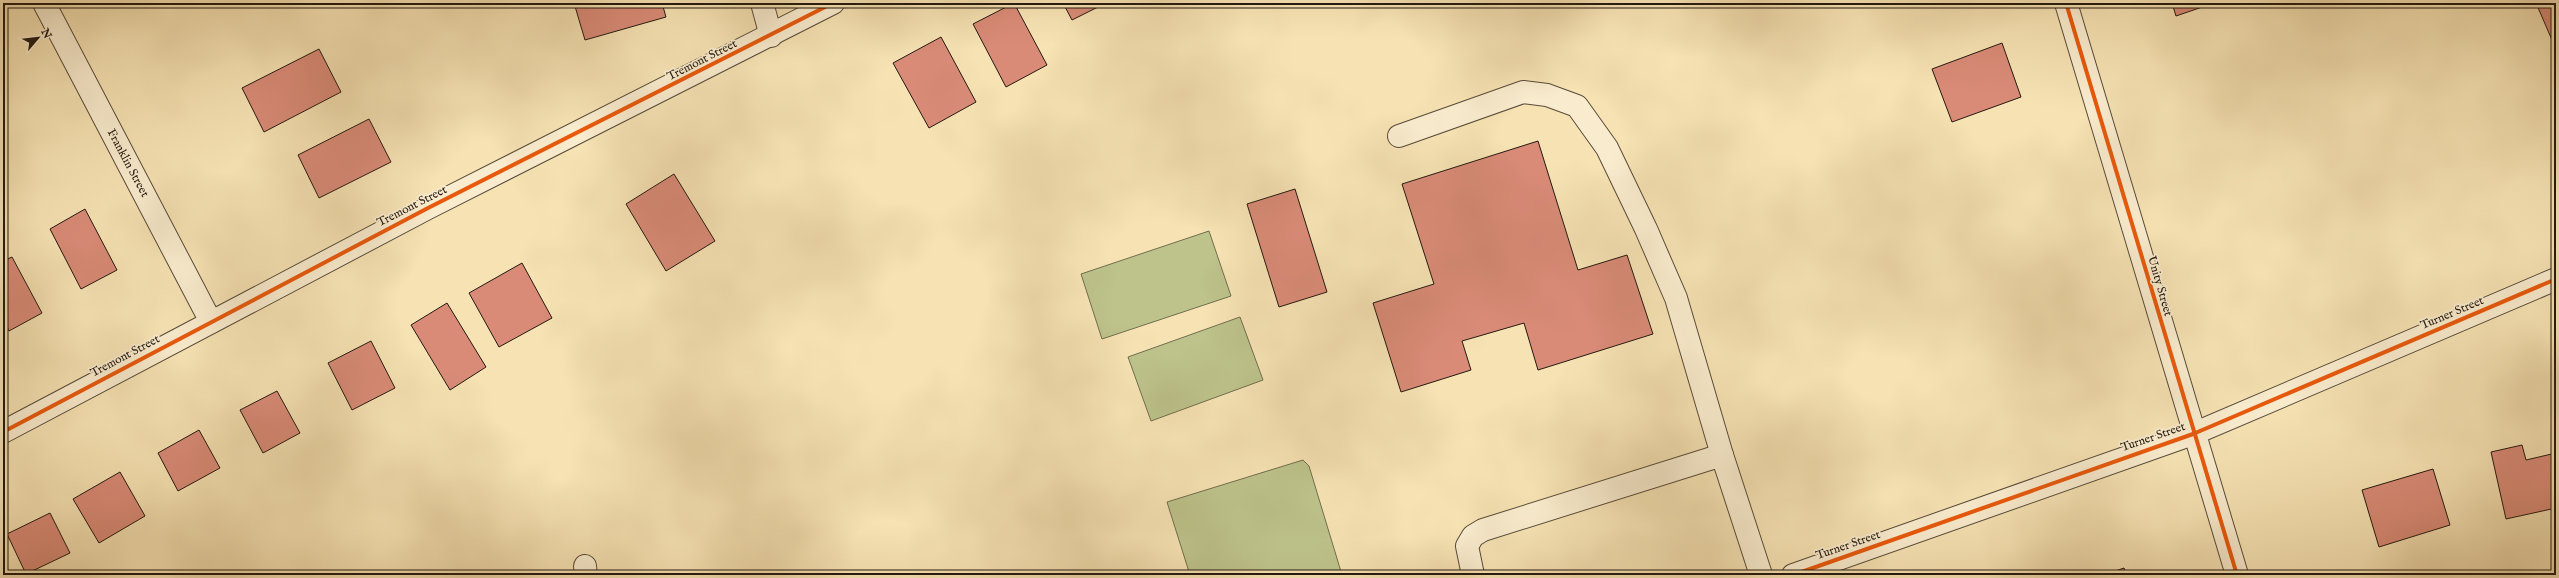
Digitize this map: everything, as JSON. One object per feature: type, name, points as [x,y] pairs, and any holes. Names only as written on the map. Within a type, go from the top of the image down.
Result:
[{"type":"street","name":"Franklin Street","points":[[44,3],[211,322]]},
{"type":"street","points":[[762,3],[771,36]]},
{"type":"street","name":"Tremont Street","points":[[3,432],[428,208],[834,3]]},
{"type":"street","name":"Unity Street","points":[[2066,3],[2193,434],[2237,575]]},
{"type":"street","points":[[1399,136],[1523,92],[1547,95],[1577,106],[1607,148],[1646,229],[1676,298],[1722,455],[1761,575]]},
{"type":"street","name":"Turner Street","points":[[1793,575],[2193,434],[2556,279]]},
{"type":"street","points":[[1473,575],[1467,546],[1473,536],[1483,530],[1722,455]]},
{"type":"green space","points":[[1209,231],[1231,296],[1102,339],[1081,274]]},
{"type":"green space","points":[[1240,317],[1263,380],[1151,421],[1128,357]]},
{"type":"green space","points":[[1303,460],[1309,466],[1342,575],[1190,575],[1167,502]]},
{"type":"building","points":[[574,3],[662,3],[666,17],[585,40]]},
{"type":"building","points":[[1014,3],[1047,65],[1006,87],[973,24]]},
{"type":"building","points":[[1063,3],[1106,3],[1072,20]]},
{"type":"building","points":[[2172,3],[2214,3],[2176,16]]},
{"type":"building","points":[[2536,3],[2556,3],[2556,38],[2552,40]]},
{"type":"building","points":[[941,37],[976,102],[929,128],[893,63]]},
{"type":"building","points":[[2002,43],[2021,97],[1952,122],[1932,69]]},
{"type":"building","points":[[319,49],[341,92],[264,132],[242,88]]},
{"type":"building","points":[[369,119],[391,162],[319,198],[298,155]]},
{"type":"building","points":[[1538,141],[1578,270],[1627,255],[1653,334],[1538,370],[1524,323],[1462,341],[1471,370],[1401,392],[1373,303],[1434,284],[1402,184]]},
{"type":"building","points":[[674,174],[715,241],[666,271],[626,204]]},
{"type":"building","points":[[1295,189],[1327,292],[1279,307],[1247,204]]},
{"type":"building","points":[[85,209],[117,270],[81,289],[50,229]]},
{"type":"building","points":[[12,257],[42,313],[9,331],[3,319],[3,261]]},
{"type":"building","points":[[522,263],[552,318],[499,347],[469,293]]},
{"type":"building","points":[[447,303],[486,367],[450,390],[411,325]]},
{"type":"building","points":[[371,341],[395,388],[352,410],[328,363]]},
{"type":"building","points":[[277,391],[300,433],[263,453],[240,410]]},
{"type":"building","points":[[199,430],[220,468],[178,491],[158,453]]},
{"type":"building","points":[[2522,445],[2526,460],[2556,453],[2556,508],[2506,519],[2491,452]]},
{"type":"building","points":[[2433,469],[2450,525],[2379,547],[2362,490]]},
{"type":"building","points":[[120,472],[145,516],[99,543],[73,499]]},
{"type":"building","points":[[50,513],[70,553],[26,574],[7,534]]},
{"type":"building","points":[[2124,568],[2127,575],[2104,575]]},
{"type":"cycle path","points":[[3,432],[428,208],[833,3]]},
{"type":"cycle path","points":[[2066,3],[2237,575]]},
{"type":"cycle path","points":[[1793,575],[2193,434],[2556,279]]}]
